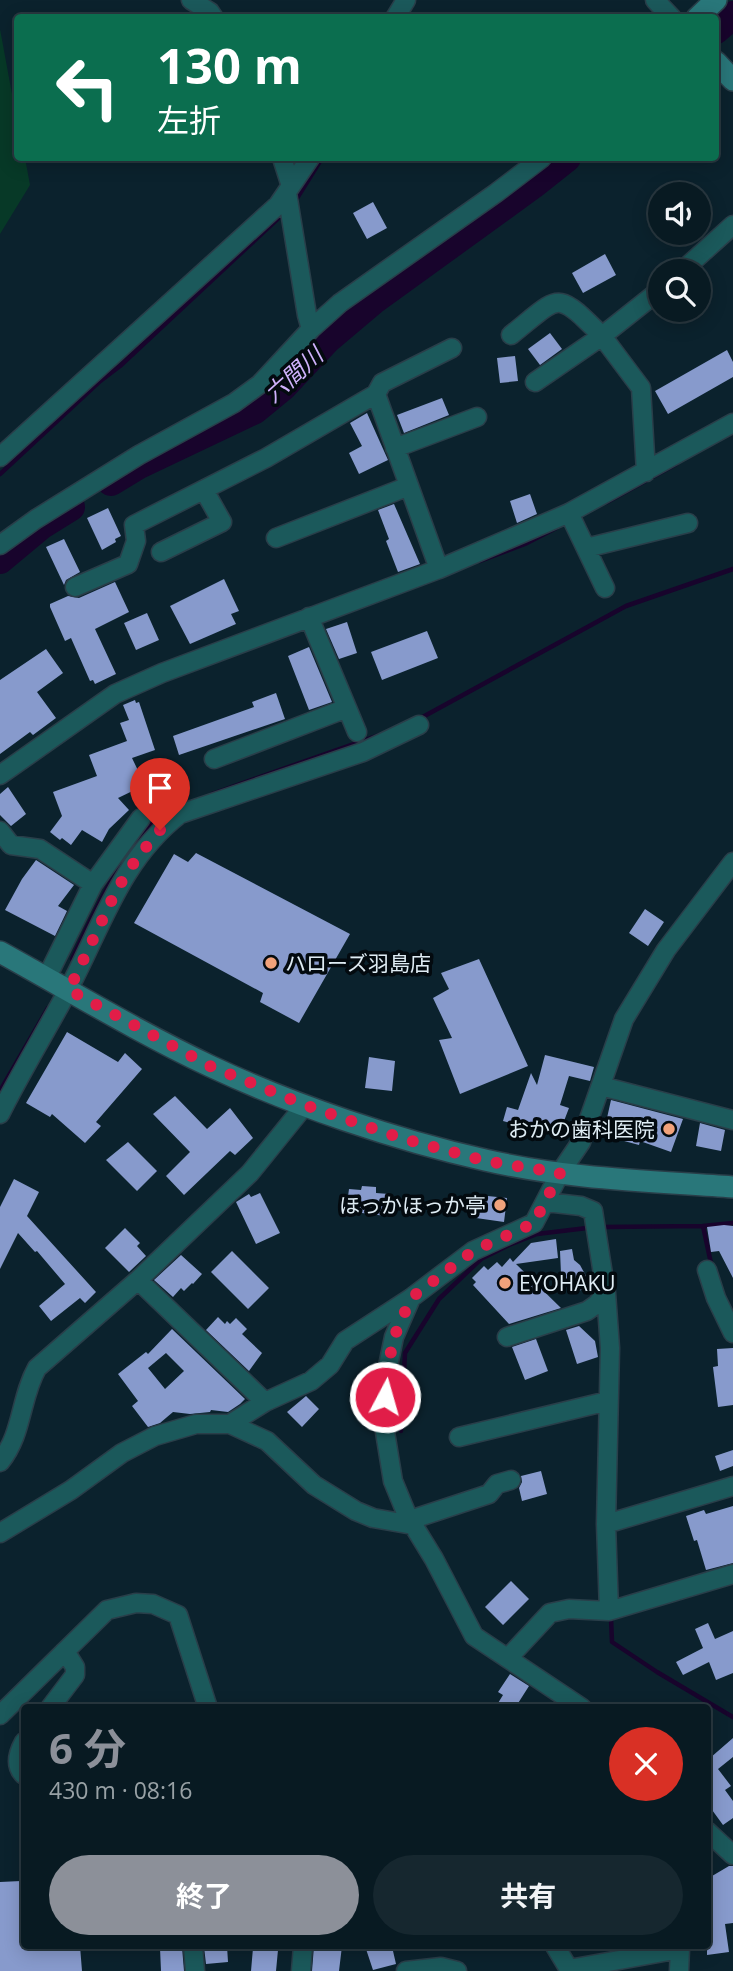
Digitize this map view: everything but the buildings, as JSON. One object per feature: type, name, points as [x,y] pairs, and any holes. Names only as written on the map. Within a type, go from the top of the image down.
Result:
[{"type":"street","points":[[191,0],[211,14]]},
{"type":"street","points":[[655,0],[668,14]]},
{"type":"street","points":[[701,14],[716,0]]},
{"type":"street","points":[[719,65],[733,80]]},
{"type":"street","points":[[283,161],[311,329]]},
{"type":"street","points":[[0,457],[267,215],[308,161]]},
{"type":"street","points":[[0,545],[36,519],[139,455],[234,403],[260,384],[311,329],[340,303],[538,161]]},
{"type":"street","points":[[695,259],[733,225]]},
{"type":"street","points":[[535,382],[602,336],[648,300]]},
{"type":"street","points":[[511,335],[552,302],[563,302],[572,306],[602,336],[641,388],[646,472]]},
{"type":"street","points":[[75,587],[128,564],[136,541],[134,525],[266,458],[376,394],[382,383],[452,348]]},
{"type":"street","points":[[376,394],[439,569]]},
{"type":"street","points":[[395,448],[477,418]]},
{"type":"street","points":[[0,775],[115,694],[311,622],[571,518],[733,423]]},
{"type":"street","points":[[276,538],[409,486]]},
{"type":"street","points":[[161,552],[222,522],[204,490]]},
{"type":"street","points":[[571,518],[605,589]]},
{"type":"street","points":[[586,548],[688,523]]},
{"type":"street","points":[[311,622],[357,732]]},
{"type":"street","points":[[214,759],[347,708]]},
{"type":"street","points":[[0,1114],[69,990],[124,878],[160,830],[180,814],[363,752],[419,724]]},
{"type":"street","points":[[47,977],[93,884],[141,818]]},
{"type":"street","points":[[0,831],[11,845],[40,849],[93,884]]},
{"type":"street","points":[[230,1424],[265,1402],[311,1381],[330,1365],[345,1341],[411,1298],[473,1251],[534,1223],[560,1173],[581,1142],[624,1019],[666,950],[733,862]]},
{"type":"street","points":[[0,952],[210,1066],[305,1105],[404,1139],[486,1161],[560,1173],[733,1187]]},
{"type":"street","points":[[601,1086],[733,1119]]},
{"type":"street","points":[[0,1462],[15,1440],[28,1384],[37,1368],[138,1280],[250,1173],[305,1105]]},
{"type":"street","points":[[546,1202],[581,1206],[593,1212],[606,1293],[610,1348],[606,1524],[609,1611]]},
{"type":"street","points":[[707,1269],[716,1298],[733,1332]]},
{"type":"street","points":[[138,1280],[265,1402]]},
{"type":"street","points":[[507,1337],[587,1311],[606,1293]]},
{"type":"street","points":[[411,1298],[392,1345],[385,1397],[385,1432],[393,1481],[411,1522],[434,1559],[474,1636],[576,1704]]},
{"type":"street","points":[[358,1332],[392,1345]]},
{"type":"street","points":[[459,1437],[608,1401]]},
{"type":"street","points":[[0,1533],[71,1490],[122,1452],[155,1436],[197,1424],[230,1424],[267,1441],[314,1485],[356,1511],[373,1518],[411,1522],[489,1494],[497,1484],[511,1480]]},
{"type":"street","points":[[606,1524],[733,1486]]},
{"type":"street","points":[[508,1658],[550,1612],[569,1609],[609,1611],[733,1574]]},
{"type":"street","points":[[0,1715],[107,1610],[135,1603],[153,1604],[178,1615],[207,1704]]},
{"type":"street","points":[[53,1704],[75,1675],[75,1667],[65,1651]]},
{"type":"street","points":[[21,1748],[17,1764],[21,1770]]},
{"type":"street","points":[[711,1834],[733,1855]]},
{"type":"street","points":[[193,1949],[195,1971]]},
{"type":"street","points":[[301,1971],[303,1949]]},
{"type":"street","points":[[557,1949],[570,1970],[680,1949],[679,1971]]},
{"type":"street","points":[[406,1971],[441,1967],[457,1971]]},
{"type":"green space","points":[[0,29],[14,105],[14,161],[26,161],[30,185],[0,234]]},
{"type":"waterway","name":"六間川","points":[[719,27],[733,15]]},
{"type":"waterway","points":[[294,203],[320,161]]},
{"type":"waterway","name":"六間川","points":[[111,482],[139,465],[255,410],[283,387],[328,339],[373,301],[563,161]]},
{"type":"waterway","points":[[0,474],[285,212]]},
{"type":"waterway","points":[[607,502],[676,464]]},
{"type":"waterway","name":"六間川","points":[[0,560],[42,525],[71,507]]},
{"type":"waterway","points":[[480,561],[525,544],[556,528]]},
{"type":"waterway","points":[[419,719],[626,606],[733,569]]},
{"type":"waterway","points":[[212,794],[382,734]]},
{"type":"waterway","points":[[72,959],[103,896],[131,849],[163,814],[180,805]]},
{"type":"waterway","points":[[0,1091],[48,1008]]},
{"type":"waterway","points":[[703,1226],[733,1223]]},
{"type":"waterway","points":[[603,1227],[703,1226],[712,1268]]},
{"type":"waterway","points":[[401,1431],[405,1353],[439,1299],[481,1259],[509,1245],[537,1234],[587,1228]]},
{"type":"waterway","points":[[611,1618],[612,1642],[733,1717]]},
{"type":"place","name":"ハローズ羽島店","points":[[271,963]]},
{"type":"place","name":"おかの歯科医院","points":[[669,1129]]},
{"type":"place","name":"ほっかほっか亭","points":[[500,1205]]},
{"type":"place","name":"EYOHAKU","points":[[505,1283]]},
{"type":"route","points":[[160,830],[117,889],[69,990],[210,1066],[305,1105],[404,1139],[486,1161],[560,1173],[534,1223],[473,1251],[411,1298],[394,1337],[385,1397]]}]
